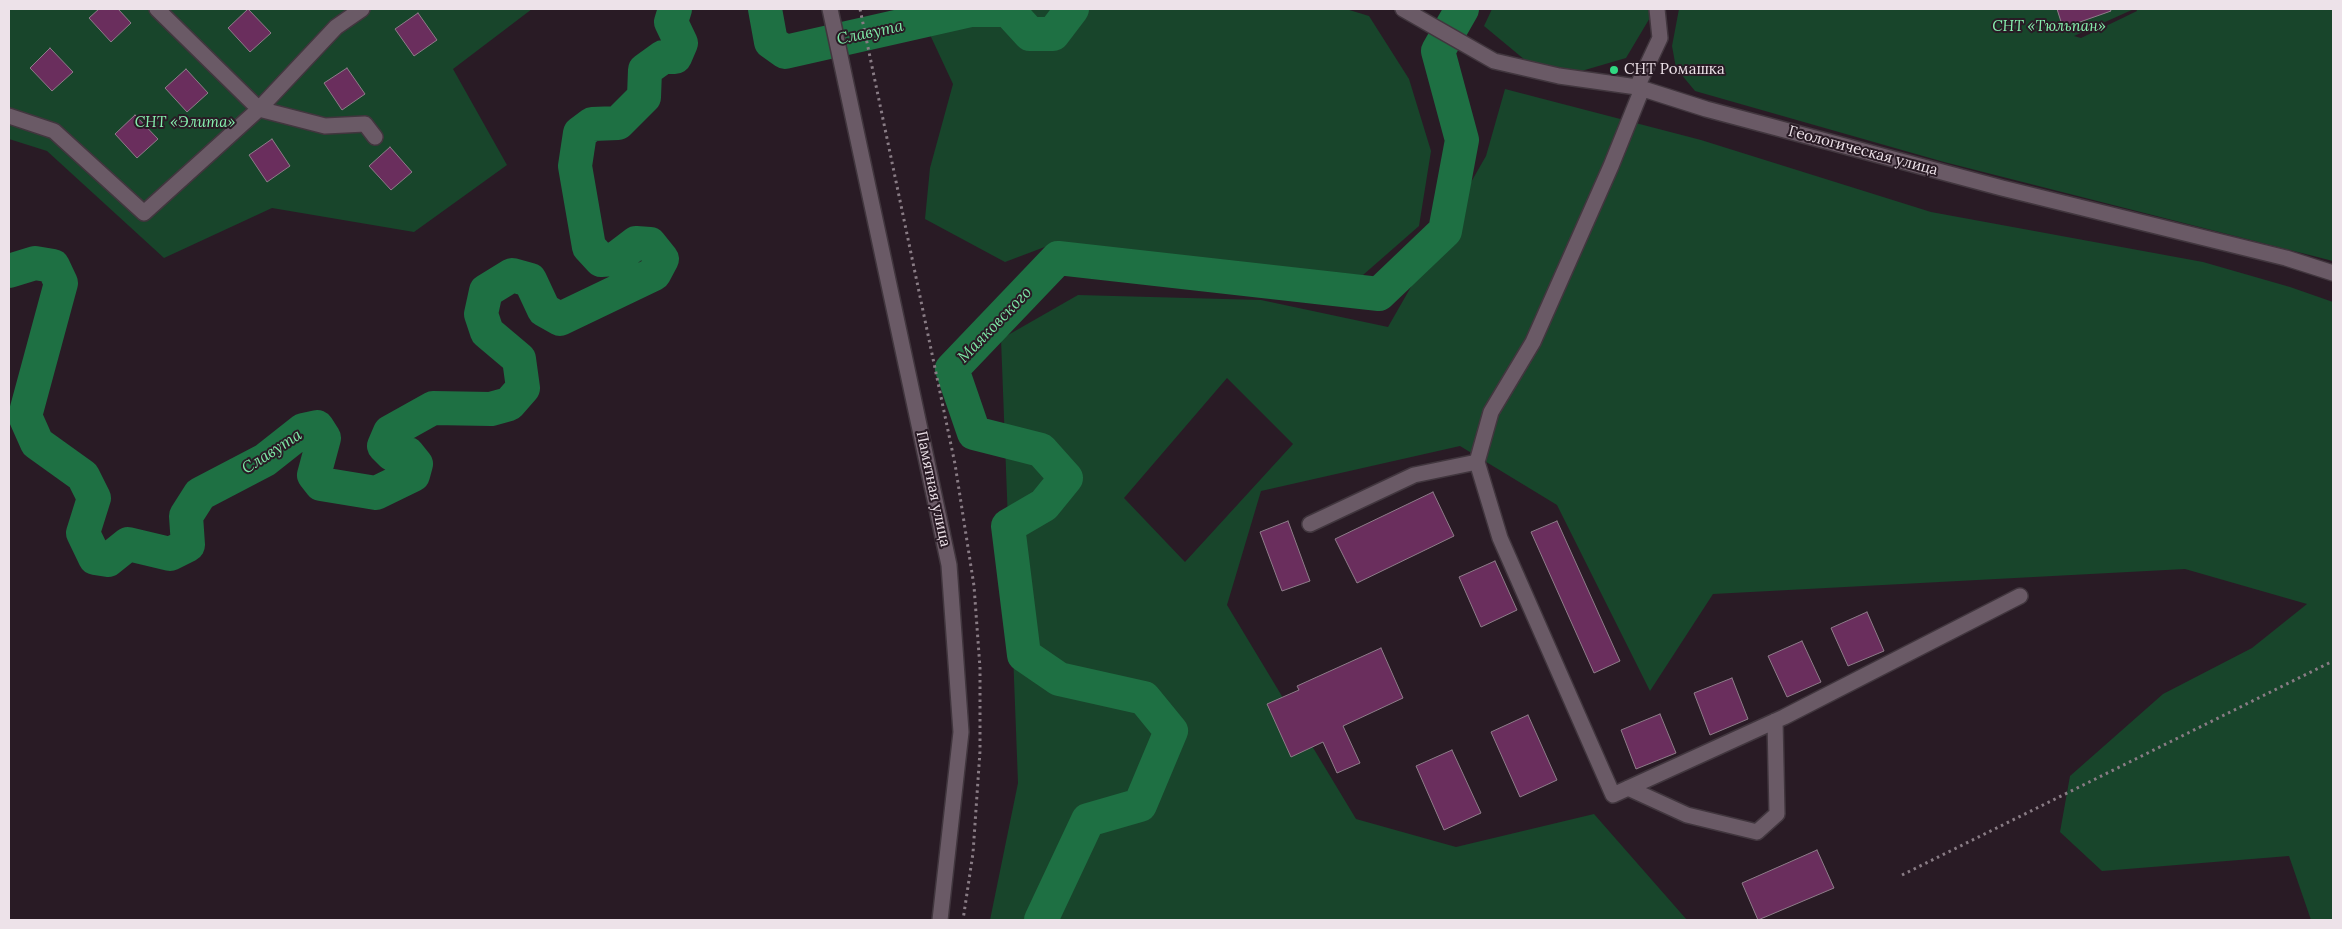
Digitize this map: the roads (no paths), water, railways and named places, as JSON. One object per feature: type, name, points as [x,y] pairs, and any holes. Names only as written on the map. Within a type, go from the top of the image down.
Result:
[{"type":"street","points":[[157,9],[259,109],[324,126],[365,124],[374,137]]},
{"type":"street","points":[[9,116],[54,131],[144,213],[259,109],[336,27],[362,9]]},
{"type":"street","name":"Памятная улица","points":[[830,9],[949,565],[961,732],[940,920]]},
{"type":"street","name":"Геологическая улица","points":[[1403,9],[1494,61],[1559,76],[1639,88],[1706,109],[2286,258],[2333,273]]},
{"type":"street","points":[[1657,9],[1660,38],[1639,88],[1611,166],[1533,342],[1491,412],[1477,462],[1500,538],[1613,795],[1775,721],[2020,596]]},
{"type":"street","points":[[1310,524],[1414,475],[1477,462]]},
{"type":"street","points":[[1628,788],[1687,814],[1757,832],[1777,814],[1775,721]]},
{"type":"waterway","name":"Славута","points":[[9,271],[35,263],[53,266],[61,283],[25,416],[37,443],[83,476],[94,498],[83,533],[95,558],[108,560],[128,544],[170,554],[188,545],[186,516],[200,494],[265,460],[303,430],[317,427],[324,438],[314,475],[321,484],[376,493],[413,475],[416,464],[408,454],[392,454],[384,446],[390,432],[433,408],[491,409],[509,404],[523,388],[519,359],[487,332],[481,314],[486,291],[512,275],[530,280],[544,310],[560,319],[654,274],[662,259],[650,244],[636,243],[615,259],[601,260],[589,247],[575,166],[580,133],[592,124],[618,123],[644,97],[645,70],[663,57],[675,57],[681,43],[671,22],[675,9]]},
{"type":"waterway","name":"Славута","points":[[765,9],[771,42],[785,52],[971,10],[1008,10],[1030,34],[1053,34],[1072,9]]},
{"type":"waterway","name":"Маяковского","points":[[1041,920],[1088,820],[1140,805],[1171,731],[1144,698],[1059,679],[1024,655],[1008,526],[1044,505],[1066,478],[1041,450],[974,433],[952,369],[1058,258],[1379,294],[1445,231],[1462,140],[1438,51],[1462,9]]},
{"type":"place","name":"СНТ Ромашка","points":[[1614,70]]},
{"type":"park label","name":"СНТ «Тюльпан»","points":[[2049,27]]},
{"type":"park label","name":"СНТ «Элита»","points":[[185,123]]}]
